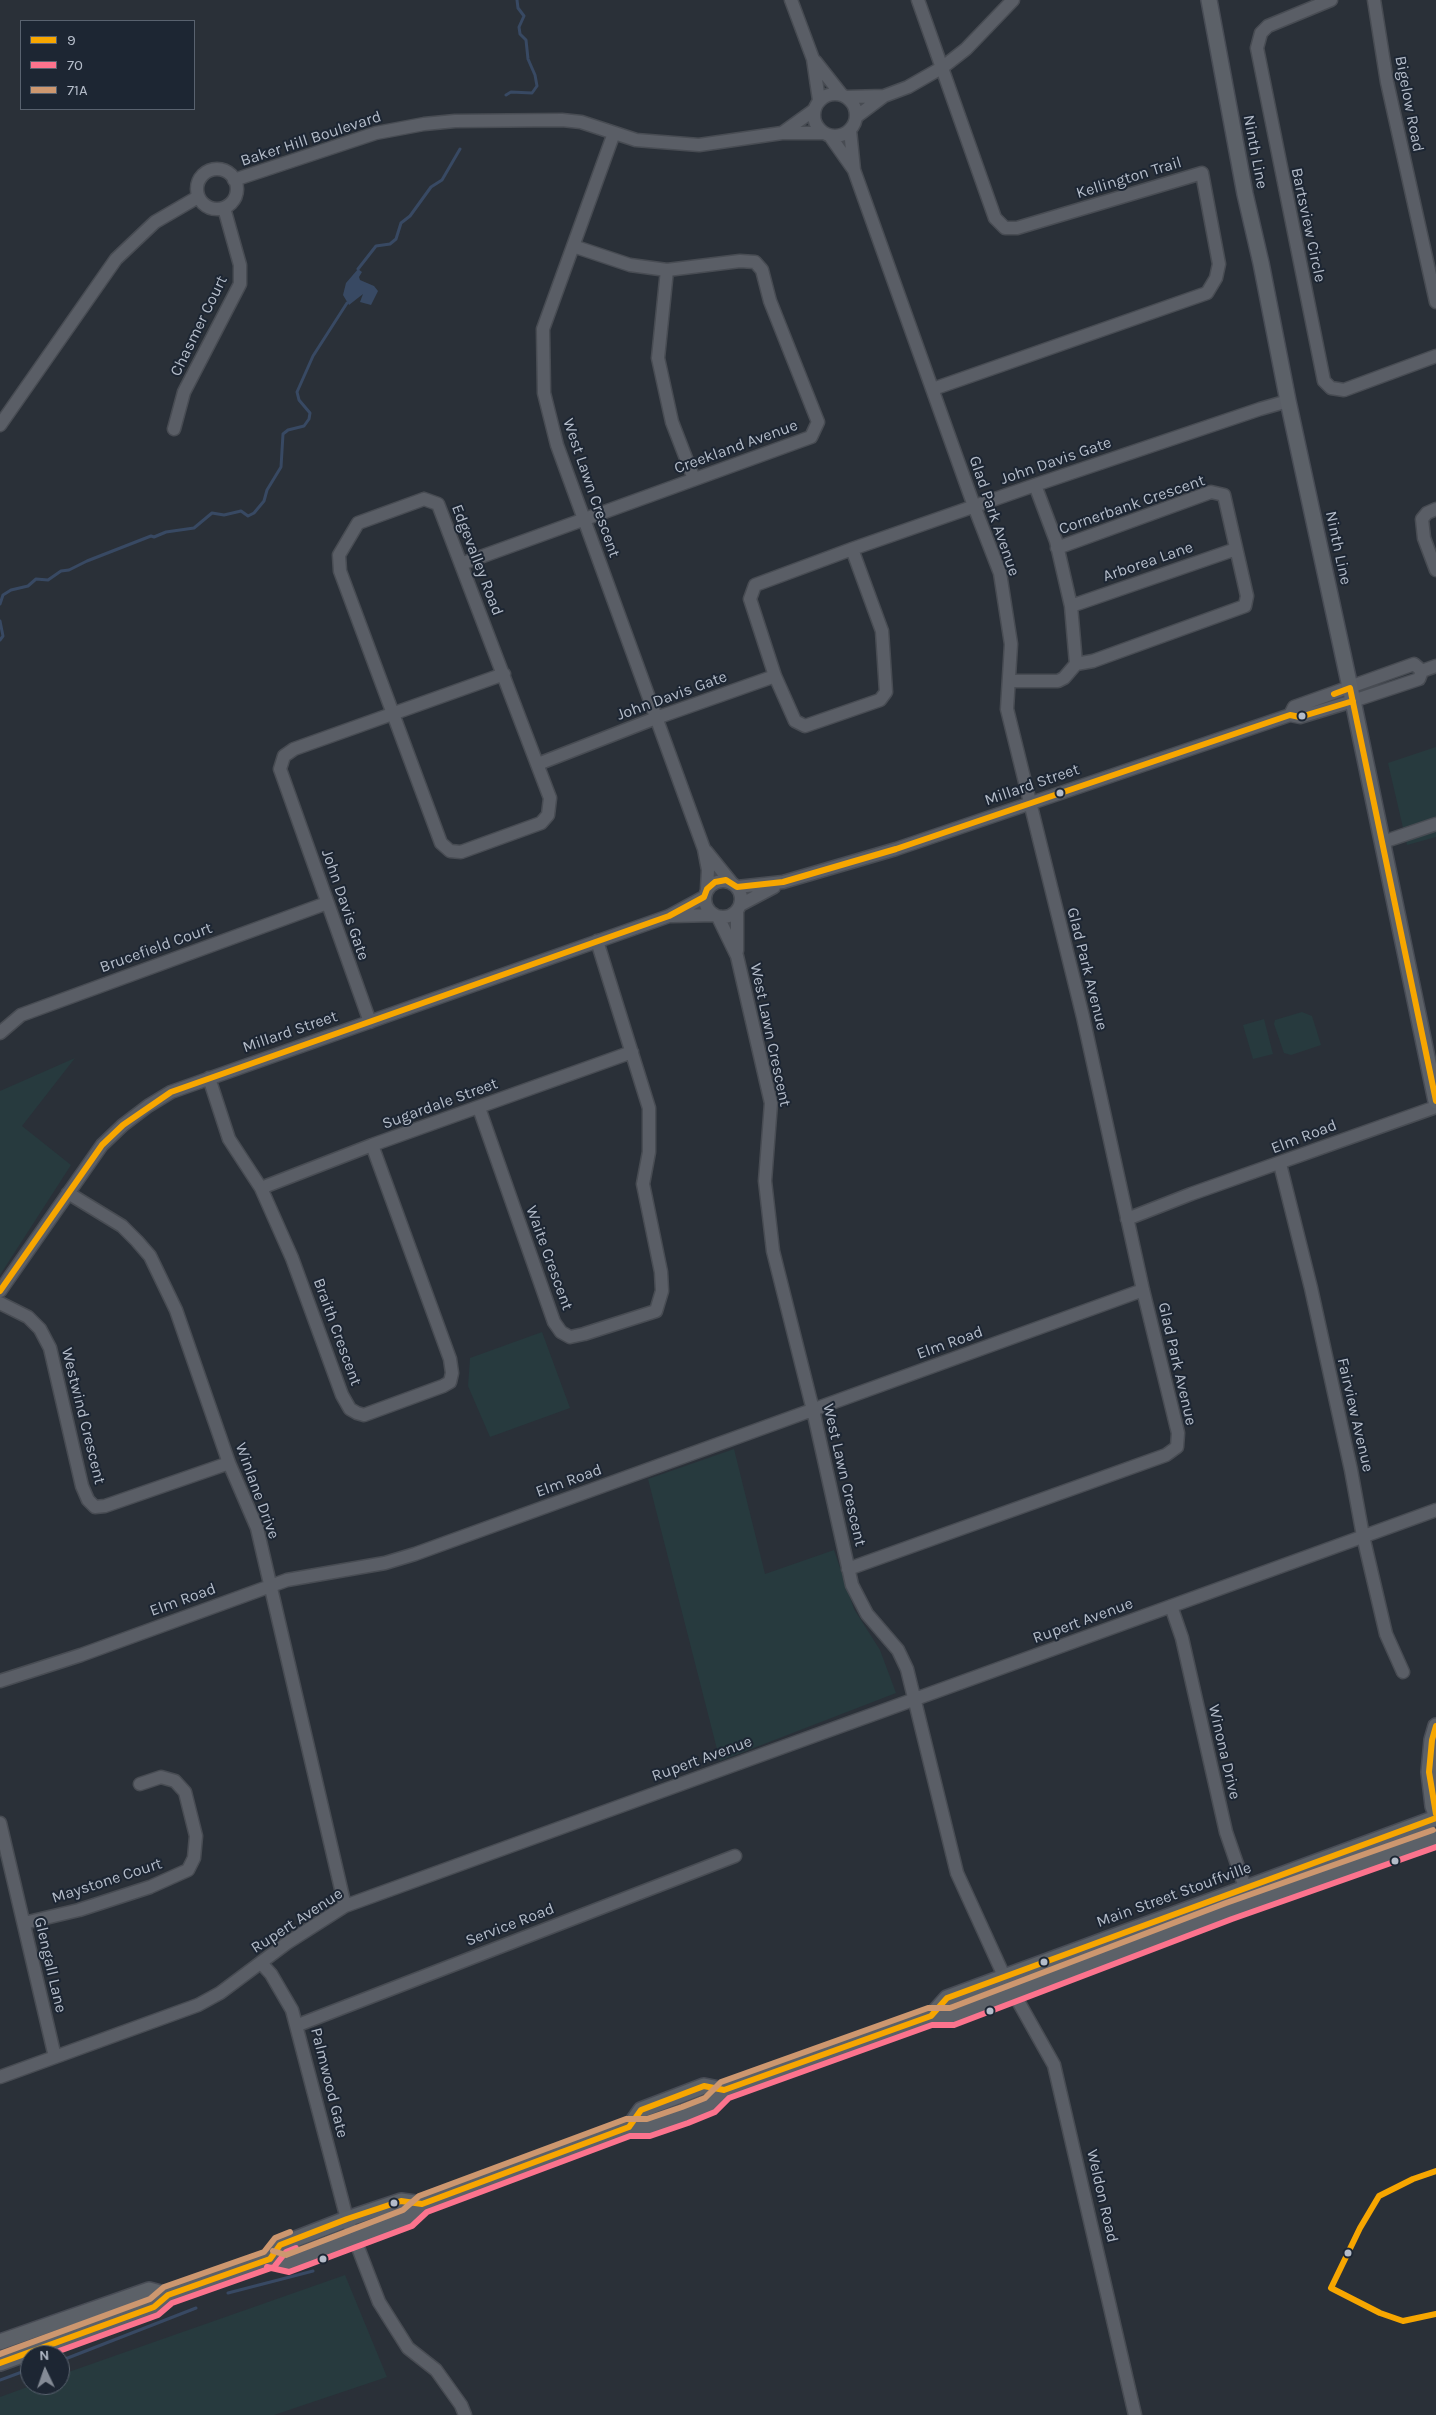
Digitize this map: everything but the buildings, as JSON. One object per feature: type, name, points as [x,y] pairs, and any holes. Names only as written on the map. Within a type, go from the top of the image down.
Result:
[{"type":"main road","name":"Ninth Line","points":[[1209,1],[1245,194],[1383,842],[1436,1101]]},
{"type":"main road","points":[[1436,1726],[1432,1740],[1430,1772],[1433,1806],[1436,1816]]},
{"type":"main road","name":"Main Street Stouffville","points":[[931,2016],[947,1998],[1436,1816]]},
{"type":"main road","name":"Main Street Stouffville","points":[[270,2258],[286,2264],[408,2218],[422,2204],[629,2127],[648,2128],[685,2115],[710,2105],[724,2090],[931,2016],[951,2017],[1251,1903],[1436,1838]]},
{"type":"main road","name":"Main Street Stouffville","points":[[629,2127],[641,2110],[704,2086],[724,2090]]},
{"type":"main road","name":"Main Street Stouffville","points":[[0,2363],[154,2306],[168,2295],[270,2258],[280,2245],[347,2219],[402,2201],[422,2204]]},
{"type":"main road","name":"Main Street Stouffville","points":[[0,2342],[149,2290],[168,2295]]},
{"type":"street","points":[[791,0],[813,59],[817,105],[814,123],[826,134],[844,134],[850,130],[856,117],[884,96],[908,87],[943,67],[966,49],[1013,0]]},
{"type":"street","points":[[918,0],[943,67]]},
{"type":"street","name":"Bartsview Circle","points":[[1331,0],[1268,26],[1261,34],[1256,48],[1324,380],[1331,388],[1344,390],[1436,356]]},
{"type":"street","name":"Bigelow Road","points":[[1374,0],[1387,82],[1436,302]]},
{"type":"street","points":[[813,59],[844,96],[853,103],[856,117]]},
{"type":"street","name":"Kellington Trail","points":[[933,389],[1206,293],[1216,278],[1219,264],[1202,173],[1017,228],[1005,228],[995,218],[943,67]]},
{"type":"street","points":[[817,105],[829,94],[884,96]]},
{"type":"street","name":"Baker Hill Boulevard","points":[[782,133],[817,105]]},
{"type":"street","name":"Baker Hill Boulevard","points":[[234,180],[352,140],[424,124],[468,120],[562,120],[581,122],[636,140],[699,145],[782,133],[826,134]]},
{"type":"street","name":"Glad Park Avenue","points":[[848,1569],[1154,1460],[1166,1455],[1177,1447],[1176,1420],[1143,1290],[1088,1041],[1007,709],[1011,644],[1000,573],[974,506],[854,170],[850,130]]},
{"type":"street","name":"West Lawn Crescent","points":[[614,133],[543,329],[544,394],[556,445],[704,849],[708,870],[705,893]]},
{"type":"street","name":"Glad Park Avenue","points":[[826,134],[854,170]]},
{"type":"street","points":[[223,170],[234,180],[237,187],[234,198],[224,208],[205,206],[198,197],[197,185],[206,172],[223,170]]},
{"type":"street","points":[[0,425],[116,259],[155,222],[198,197]]},
{"type":"street","name":"Chasmer Court","points":[[174,429],[184,392],[241,280],[240,261],[224,208]]},
{"type":"street","name":"Creekland Avenue","points":[[461,564],[811,437],[818,422],[770,301],[762,270],[755,262],[740,261],[667,270],[630,265],[573,246]]},
{"type":"street","points":[[667,270],[658,358],[672,422],[694,479]]},
{"type":"street","name":"John Davis Gate","points":[[538,764],[656,718],[775,676],[750,599],[755,585],[974,506],[1260,408],[1288,401]]},
{"type":"street","points":[[1009,681],[1058,681],[1064,678],[1076,664],[1072,606],[1057,548],[1035,485]]},
{"type":"street","name":"Cornerbank Crescent","points":[[1057,548],[1211,492],[1224,495],[1247,596],[1245,606],[1093,661],[1076,664]]},
{"type":"street","name":"Edgevalley Road","points":[[504,674],[438,504],[424,499],[358,523],[340,555],[340,571],[441,843],[450,851],[461,852],[541,823],[548,815],[550,798],[538,764]]},
{"type":"street","points":[[1436,509],[1427,513],[1422,520],[1424,538],[1436,570]]},
{"type":"street","points":[[775,676],[795,721],[805,726],[880,700],[886,692],[882,631],[852,549]]},
{"type":"street","name":"Arborea Lane","points":[[1072,606],[1236,549]]},
{"type":"street","name":"Millard Street","points":[[734,885],[783,882],[896,849],[1290,714],[1300,717],[1352,695],[1419,679],[1422,671],[1436,666]]},
{"type":"street","points":[[504,674],[538,764]]},
{"type":"street","name":"John Davis Gate","points":[[370,1022],[280,769],[284,756],[294,749],[504,674]]},
{"type":"street","points":[[1383,842],[1436,824]]},
{"type":"street","name":"West Lawn Crescent","points":[[704,849],[734,885]]},
{"type":"street","points":[[720,880],[734,885],[741,899],[738,908],[728,916],[716,916],[706,908],[705,893],[720,880]]},
{"type":"street","name":"Millard Street","points":[[738,908],[783,882]]},
{"type":"street","name":"Millard Street","points":[[0,1291],[102,1145],[123,1125],[171,1092],[669,916],[705,893]]},
{"type":"street","name":"Brucefield Court","points":[[0,1033],[21,1015],[327,903]]},
{"type":"street","name":"West Lawn Crescent","points":[[738,908],[737,956],[771,1103],[765,1182],[773,1251],[813,1410],[848,1569],[852,1585],[867,1614],[898,1650],[907,1668],[957,1873],[1004,1976]]},
{"type":"street","name":"Millard Street","points":[[669,916],[716,916]]},
{"type":"street","name":"West Lawn Crescent","points":[[716,916],[737,956]]},
{"type":"street","name":"Waite Crescent","points":[[479,1108],[554,1322],[561,1332],[570,1337],[584,1334],[656,1311],[662,1291],[662,1281],[642,1184],[648,1152],[649,1108],[597,940]]},
{"type":"street","name":"Sugardale Street","points":[[261,1188],[632,1052]]},
{"type":"street","name":"Braith Crescent","points":[[209,1078],[229,1139],[261,1188],[292,1258],[342,1395],[350,1408],[357,1414],[364,1415],[444,1386],[450,1382],[452,1373],[450,1359],[372,1146]]},
{"type":"street","name":"Elm Road","points":[[1127,1220],[1191,1194],[1280,1164],[1436,1107]]},
{"type":"street","name":"Fairview Avenue","points":[[1280,1164],[1311,1288],[1351,1470],[1363,1536],[1386,1634],[1403,1672]]},
{"type":"street","name":"Winlane Drive","points":[[68,1193],[122,1226],[150,1256],[176,1310],[229,1463],[257,1528],[345,1906]]},
{"type":"street","name":"Elm Road","points":[[0,1681],[81,1655],[287,1580],[385,1563],[415,1554],[1143,1290]]},
{"type":"street","name":"Westwind Crescent","points":[[0,1303],[28,1317],[40,1329],[50,1348],[82,1486],[88,1500],[94,1507],[105,1506],[229,1463]]},
{"type":"street","name":"Rupert Avenue","points":[[0,2078],[198,2005],[220,1993],[295,1938],[345,1906],[1436,1510]]},
{"type":"street","name":"Winona Drive","points":[[1171,1606],[1182,1638],[1226,1832],[1251,1903]]},
{"type":"street","name":"Maystone Court","points":[[24,1923],[79,1910],[150,1887],[188,1870],[194,1858],[196,1836],[185,1792],[176,1781],[161,1777],[140,1784]]},
{"type":"street","name":"Glengall Lane","points":[[0,1823],[55,2057]]},
{"type":"street","name":"Service Road","points":[[298,2025],[735,1856]]},
{"type":"street","name":"Palmwood Gate","points":[[261,1963],[292,2010],[298,2025],[347,2219],[379,2302],[408,2348],[436,2370],[461,2405],[465,2415]]},
{"type":"street","name":"Weldon Road","points":[[1004,1976],[1054,2065],[1135,2415]]},
{"type":"green space","points":[[1436,747],[1436,837],[1407,845],[1388,763]]},
{"type":"green space","points":[[1302,1012],[1312,1016],[1321,1045],[1291,1055],[1284,1053],[1274,1024],[1275,1020]]},
{"type":"green space","points":[[1264,1019],[1273,1054],[1253,1059],[1243,1025]]},
{"type":"green space","points":[[75,1058],[22,1126],[71,1165],[0,1275],[0,1091]]},
{"type":"green space","points":[[542,1332],[570,1408],[490,1437],[468,1386],[470,1358]]},
{"type":"green space","points":[[734,1449],[765,1574],[834,1550],[854,1609],[880,1650],[896,1693],[720,1761],[648,1479]]},
{"type":"green space","points":[[345,2275],[387,2377],[274,2415],[0,2415],[0,2397],[20,2390],[20,2395],[70,2395],[70,2371]]},
{"type":"water","points":[[358,269],[362,272],[359,277],[360,280],[374,286],[378,291],[371,305],[360,302],[363,294],[349,305],[343,295],[346,283]]},
{"type":"waterway","points":[[506,95],[511,92],[532,93],[537,86],[535,75],[528,59],[526,40],[520,34],[519,27],[524,16],[518,8],[517,0]]},
{"type":"waterway","points":[[358,269],[376,246],[390,244],[396,239],[401,223],[410,216],[431,187],[442,180],[460,149]]},
{"type":"waterway","points":[[0,604],[3,595],[11,590],[28,586],[36,579],[48,580],[61,571],[69,570],[151,536],[154,537],[166,532],[194,528],[212,513],[224,515],[241,511],[248,516],[254,513],[264,501],[267,490],[281,467],[283,434],[288,430],[304,426],[309,419],[310,413],[299,400],[297,392],[313,356],[347,303]]},
{"type":"waterway","points":[[0,621],[3,636],[0,640]]},
{"type":"waterway","points":[[228,2293],[313,2271]]},
{"type":"waterway","points":[[70,2357],[196,2308]]},
{"type":"waterway","points":[[0,2380],[20,2373]]},
{"type":"transit line","name":"9","points":[[1334,694],[1350,688],[1436,1101]]},
{"type":"transit line","name":"9","points":[[0,1291],[102,1145],[123,1125],[171,1092],[669,916],[704,897],[707,889],[715,882],[726,880],[737,887],[783,882],[896,849],[1290,715],[1300,717],[1353,701]]},
{"type":"transit line","name":"9","points":[[1436,1726],[1432,1740],[1429,1772],[1436,1814]]},
{"type":"transit line","name":"9","points":[[0,2363],[154,2307],[168,2295],[270,2259],[280,2245],[347,2219],[401,2201],[422,2204],[629,2127],[641,2110],[704,2086],[724,2090],[931,2016],[947,1998],[1436,1818]]},
{"type":"transit line","name":"71A","points":[[273,2251],[286,2255],[403,2210],[419,2196],[626,2119],[647,2119],[705,2098],[721,2082],[928,2008],[950,2008],[1226,1903],[1433,1830]]},
{"type":"transit line","name":"70","points":[[267,2267],[289,2272],[412,2226],[427,2212],[630,2136],[650,2136],[688,2123],[715,2112],[729,2098],[932,2025],[954,2025],[1232,1919],[1436,1847]]},
{"type":"transit line","name":"9","points":[[1436,2171],[1413,2179],[1379,2196],[1360,2228],[1331,2288],[1380,2313],[1403,2321],[1436,2314]]},
{"type":"transit line","name":"71A","points":[[0,2354],[150,2299],[164,2287],[264,2252],[275,2238],[290,2232]]},
{"type":"transit line","name":"70","points":[[70,2347],[158,2315],[172,2303],[274,2267],[286,2252],[296,2248]]}]
